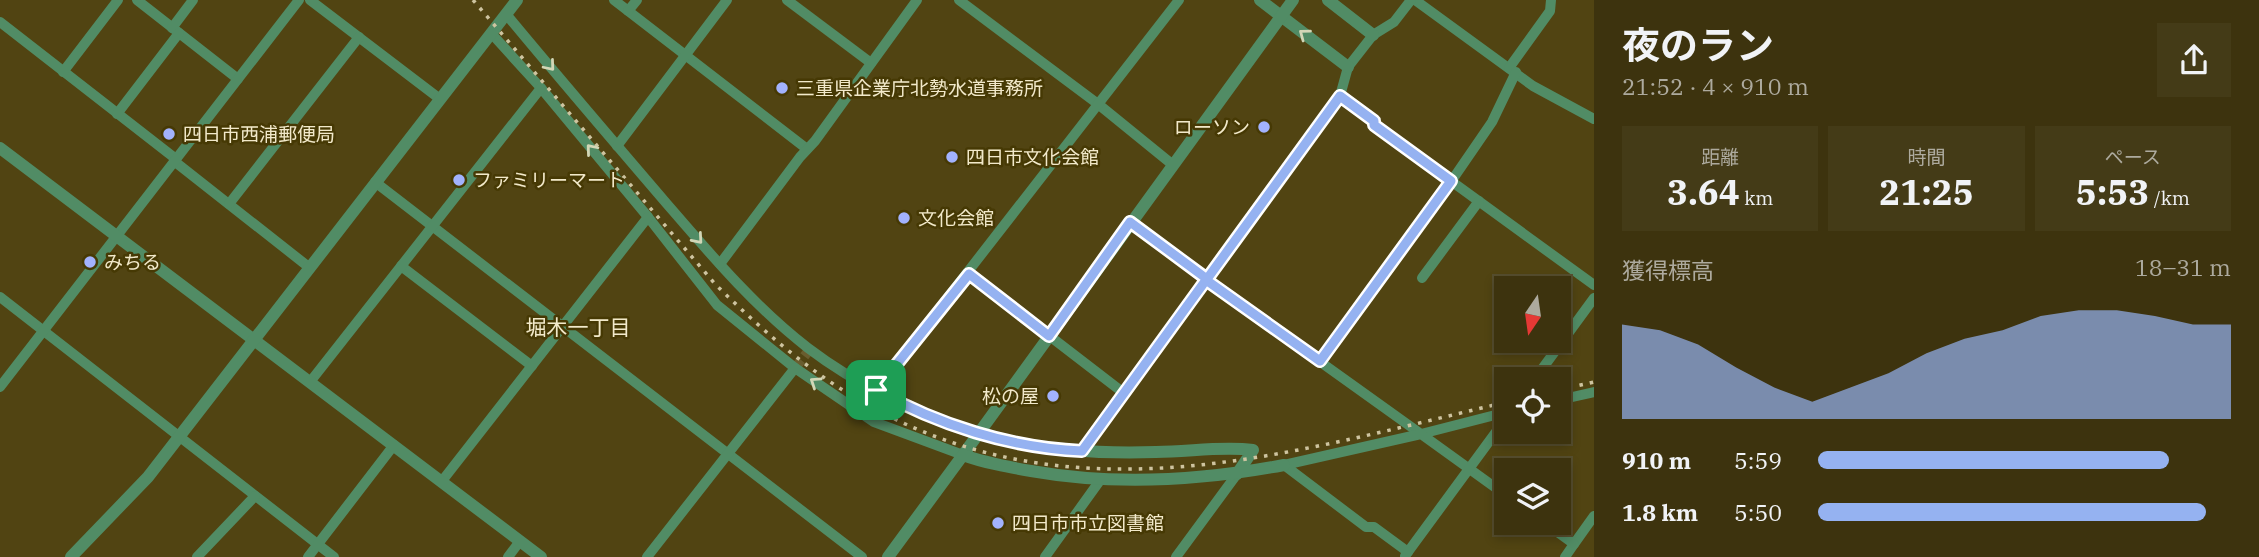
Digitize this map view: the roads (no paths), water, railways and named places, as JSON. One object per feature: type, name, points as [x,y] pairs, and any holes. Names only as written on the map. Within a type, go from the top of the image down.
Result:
[{"type":"street","points":[[63,72],[118,0]]},
{"type":"street","points":[[136,0],[238,79]]},
{"type":"street","points":[[117,114],[176,30],[193,0]]},
{"type":"street","points":[[0,387],[299,0]]},
{"type":"street","points":[[310,0],[440,99]]},
{"type":"street","points":[[71,557],[148,477],[517,0]]},
{"type":"street","points":[[614,0],[807,149]]},
{"type":"street","points":[[628,11],[637,0]]},
{"type":"street","points":[[617,146],[727,0]]},
{"type":"street","points":[[787,0],[871,63]]},
{"type":"street","points":[[720,264],[917,0]]},
{"type":"street","points":[[959,0],[1173,164]]},
{"type":"street","points":[[876,390],[969,274],[1179,0]]},
{"type":"street","points":[[1260,0],[1348,67]]},
{"type":"street","points":[[890,556],[1293,0]]},
{"type":"street","points":[[1328,0],[1373,35]]},
{"type":"street","points":[[1082,451],[1340,96],[1348,67],[1373,35],[1394,22],[1413,0],[1553,99],[1593,115]]},
{"type":"street","points":[[1320,361],[1492,122],[1513,70],[1550,11],[1550,0]]},
{"type":"street","points":[[506,14],[720,264],[776,321],[810,349],[876,390],[931,416],[978,433],[1023,444],[1082,451],[1156,453],[1230,447],[1253,450],[1176,557]]},
{"type":"street","points":[[0,22],[310,268]]},
{"type":"street","points":[[491,33],[541,88],[717,305],[795,368],[874,422],[979,461],[1087,479],[1153,481],[1237,474],[1494,418]]},
{"type":"street","points":[[229,204],[359,37]]},
{"type":"street","points":[[310,382],[541,88]]},
{"type":"street","points":[[1340,96],[1374,121],[1374,125],[1594,285]]},
{"type":"street","points":[[0,148],[541,557]]},
{"type":"street","points":[[375,182],[862,557]]},
{"type":"street","points":[[1422,278],[1479,201]]},
{"type":"street","points":[[442,481],[648,217]]},
{"type":"street","points":[[1130,222],[1494,486]]},
{"type":"street","points":[[401,266],[532,366]]},
{"type":"street","points":[[969,274],[1125,394]]},
{"type":"street","points":[[0,297],[334,557]]},
{"type":"street","points":[[1544,367],[1594,298]]},
{"type":"street","points":[[647,557],[795,368]]},
{"type":"street","points":[[1571,397],[1594,392]]},
{"type":"street","points":[[1284,465],[1366,527],[1374,527],[1407,555],[1494,433]]},
{"type":"street","points":[[308,557],[394,445]]},
{"type":"street","points":[[1045,557],[1101,479]]},
{"type":"street","points":[[197,557],[255,496]]},
{"type":"street","points":[[1564,557],[1594,516]]},
{"type":"street","points":[[1562,535],[1574,544]]},
{"type":"street","points":[[508,557],[520,541]]},
{"type":"tunnel","points":[[795,368],[810,349]]},
{"type":"railway","points":[[473,0],[731,300],[781,345],[835,385],[934,436],[1015,459],[1096,469],[1177,467],[1259,457],[1341,441],[1494,405]]},
{"type":"railway","points":[[1571,387],[1594,382]]},
{"type":"place","name":"三重県企業庁北勢水道事務所","points":[[782,88]]},
{"type":"place","name":"ローソン","points":[[1264,127]]},
{"type":"place","name":"四日市西浦郵便局","points":[[169,134]]},
{"type":"place","name":"四日市文化会館","points":[[952,157]]},
{"type":"place","name":"ファミリーマート","points":[[459,180]]},
{"type":"place","name":"文化会館","points":[[904,218]]},
{"type":"place","name":"みちる","points":[[90,262]]},
{"type":"place","name":"松の屋","points":[[1053,396]]},
{"type":"place","name":"四日市市立図書館","points":[[998,523]]},
{"type":"district","name":"堀木一丁目","points":[[578,327]]}]
